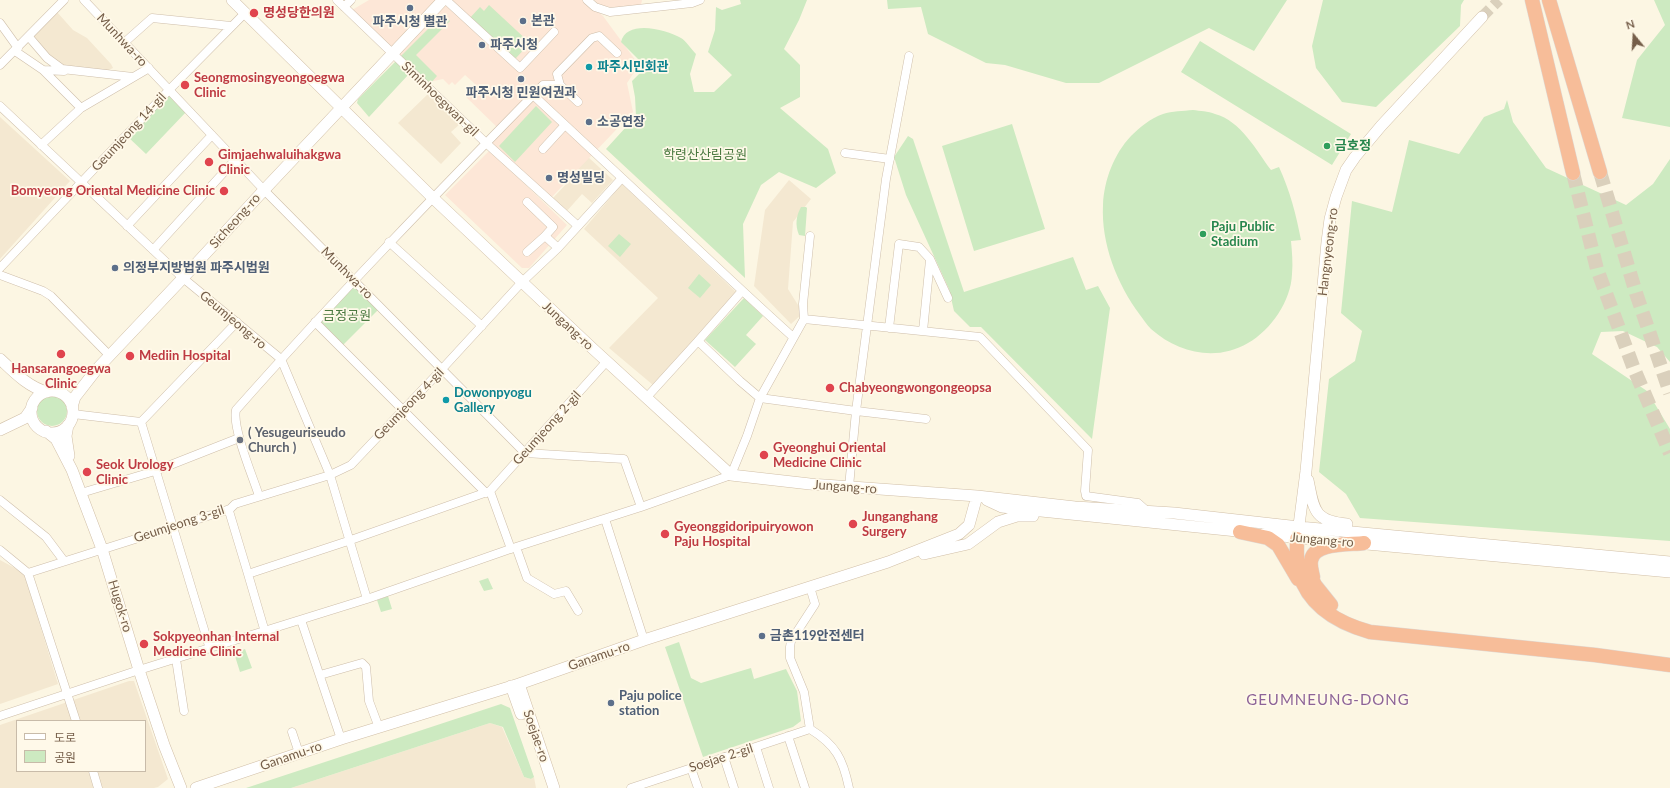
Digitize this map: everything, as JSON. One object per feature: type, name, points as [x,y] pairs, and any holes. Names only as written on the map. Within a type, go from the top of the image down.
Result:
[{"type":"highway","points":[[1532,0],[1573,173]]},
{"type":"highway","points":[[1549,0],[1600,172]]},
{"type":"highway","points":[[1240,532],[1268,538],[1278,545],[1298,579],[1311,587],[1332,606],[1350,618],[1362,623],[1670,658]]},
{"type":"highway","points":[[1298,533],[1315,602],[1334,618],[1355,627],[1370,632],[1595,655],[1670,665]]},
{"type":"highway","points":[[1311,587],[1311,561],[1317,550],[1323,547],[1364,543]]},
{"type":"street","points":[[0,65],[30,37],[64,0]]},
{"type":"street","name":"Munhwa-ro","points":[[84,0],[264,190],[525,453]]},
{"type":"street","name":"Siminhoegwan-gil","points":[[336,0],[486,143],[578,226]]},
{"type":"street","points":[[344,7],[351,0]]},
{"type":"street","points":[[445,0],[520,68],[554,32]]},
{"type":"street","name":"Sicheong-ro","points":[[96,370],[340,108],[445,0]]},
{"type":"street","points":[[587,0],[595,7],[610,12],[692,3],[700,0]]},
{"type":"street","name":"Geumjeong 14-gil","points":[[0,268],[231,26],[239,4]]},
{"type":"street","name":"Jungang-ro","points":[[239,4],[340,108],[432,198],[731,475],[810,484],[977,496],[1075,507],[1147,511],[1364,543],[1670,572]]},
{"type":"street","name":"Hangnyeong-ro","points":[[1298,533],[1306,471],[1327,242],[1330,218],[1341,182],[1355,157],[1367,142],[1482,17]]},
{"type":"street","points":[[125,42],[152,18],[231,26]]},
{"type":"street","points":[[0,24],[17,49],[43,70],[81,108]]},
{"type":"street","points":[[578,102],[560,85],[557,74],[592,38],[599,36],[617,53]]},
{"type":"street","points":[[30,37],[47,58],[57,66],[69,70],[133,77]]},
{"type":"street","points":[[849,487],[856,411],[867,325],[890,160],[909,56]]},
{"type":"street","points":[[41,145],[81,108],[149,68]]},
{"type":"street","points":[[43,70],[69,70]]},
{"type":"street","points":[[259,496],[239,438],[235,414],[236,410],[389,242],[543,84],[560,85]]},
{"type":"street","points":[[533,95],[793,337]]},
{"type":"street","name":"Geumjeong-ro","points":[[0,106],[183,278],[281,359],[330,475],[348,541],[367,599]]},
{"type":"street","points":[[543,148],[564,125]]},
{"type":"street","points":[[127,226],[212,135]]},
{"type":"street","points":[[845,153],[890,160]]},
{"type":"street","points":[[153,250],[235,160]]},
{"type":"street","name":"Geumjeong 4-gil","points":[[330,475],[351,465],[522,282],[558,248],[622,178]]},
{"type":"street","points":[[527,252],[553,227],[528,202]]},
{"type":"street","points":[[545,236],[558,248]]},
{"type":"street","points":[[0,716],[139,670],[367,599],[514,548],[641,507],[731,475],[747,436],[760,398],[804,319],[803,304],[810,236]]},
{"type":"street","points":[[389,242],[482,326]]},
{"type":"street","points":[[889,328],[899,244],[919,247],[930,259],[948,298]]},
{"type":"street","points":[[923,331],[930,259]]},
{"type":"street","points":[[0,275],[43,291],[51,296],[110,356]]},
{"type":"street","points":[[647,397],[742,291]]},
{"type":"street","points":[[804,319],[980,337],[1088,450],[1084,492],[1086,496],[1138,503],[1147,511]]},
{"type":"street","points":[[141,422],[237,322]]},
{"type":"street","points":[[315,322],[402,410],[488,492],[527,578],[554,594],[566,591],[578,611]]},
{"type":"street","points":[[698,341],[760,398],[926,419]]},
{"type":"street","points":[[0,359],[18,376],[38,390],[47,392],[68,390],[96,370]]},
{"type":"street","name":"Geumjeong 2-gil","points":[[248,574],[488,492],[607,361]]},
{"type":"street","points":[[72,470],[66,436],[75,397],[96,370]]},
{"type":"street","points":[[18,376],[31,396],[33,420],[42,429],[56,439],[72,470]]},
{"type":"street","points":[[0,431],[25,418],[38,397],[47,392]]},
{"type":"street","points":[[58,392],[67,397],[71,415]]},
{"type":"street","points":[[71,415],[141,422]]},
{"type":"street","points":[[0,431],[29,425],[42,429],[58,431],[71,415]]},
{"type":"street","points":[[141,422],[210,649]]},
{"type":"street","points":[[81,493],[155,470],[239,438]]},
{"type":"street","points":[[525,453],[624,459],[641,507]]},
{"type":"street","name":"Hugok-ro","points":[[72,470],[102,549],[139,670],[164,745],[181,788]]},
{"type":"street","points":[[1306,471],[1314,508],[1320,516],[1328,520],[1337,523],[1434,534],[1450,540]]},
{"type":"street","name":"Geumjeong 3-gil","points":[[28,573],[230,509],[235,504],[259,496],[330,475]]},
{"type":"street","name":"Jungang-ro","points":[[977,496],[1002,507],[1240,532],[1298,533],[1450,540],[1670,562]]},
{"type":"street","name":"Ganamu-ro","points":[[196,788],[342,739],[515,685],[644,640],[888,562],[959,534],[969,525],[977,496]]},
{"type":"street","points":[[0,500],[46,537],[64,561]]},
{"type":"street","points":[[230,509],[229,511],[264,632]]},
{"type":"street","points":[[888,562],[968,544],[998,522],[1017,516],[1084,516]]},
{"type":"street","points":[[605,519],[644,640]]},
{"type":"street","points":[[0,550],[28,573],[76,720]]},
{"type":"street","points":[[810,587],[815,604],[791,641],[790,658],[804,692],[810,729],[822,736],[841,759],[849,788]]},
{"type":"street","points":[[301,620],[342,739]]},
{"type":"street","points":[[176,659],[184,711]]},
{"type":"street","points":[[320,675],[362,664],[366,667],[369,701],[378,725]]},
{"type":"street","points":[[515,685],[547,788]]},
{"type":"street","name":"Soejae-ro","points":[[515,685],[554,788]]},
{"type":"street","name":"Soejae 2-gil","points":[[631,788],[810,729]]},
{"type":"street","points":[[292,732],[299,753]]},
{"type":"street","points":[[788,736],[805,788]]},
{"type":"street","points":[[756,747],[769,788]]},
{"type":"street","points":[[724,757],[734,788]]},
{"type":"street","points":[[691,768],[698,788]]},
{"type":"street","points":[[93,772],[98,788]]},
{"type":"shaded area","points":[[369,0],[585,0],[603,16],[636,61],[637,68],[627,83],[633,112],[551,198],[491,143],[502,132],[465,96],[475,84],[465,75],[455,85],[452,82],[449,85],[443,79],[429,82],[352,10]]},
{"type":"shaded area","points":[[594,0],[642,0],[641,5],[613,8],[598,4]]},
{"type":"shaded area","points":[[57,12],[73,30],[87,38],[113,68],[104,72],[61,66],[50,57],[34,36]]},
{"type":"shaded area","points":[[428,94],[460,124],[451,132],[461,143],[441,164],[398,123]]},
{"type":"shaded area","points":[[0,117],[70,181],[0,259]]},
{"type":"shaded area","points":[[490,150],[567,225],[529,268],[522,268],[445,195]]},
{"type":"shaded area","points":[[587,156],[613,180],[592,203],[582,194],[566,212],[552,199],[569,181],[566,178]]},
{"type":"shaded area","points":[[789,180],[811,199],[793,222],[788,289],[803,313],[791,324],[754,286],[765,210]]},
{"type":"shaded area","points":[[622,184],[737,293],[653,385],[609,348],[658,298],[584,229]]},
{"type":"shaded area","points":[[0,560],[24,573],[58,684],[0,704]]},
{"type":"shaded area","points":[[129,681],[134,681],[168,779],[158,787],[0,788],[0,725]]},
{"type":"shaded area","points":[[490,723],[502,727],[524,777],[531,779],[534,777],[536,788],[291,788]]},
{"type":"green space","name":"학령산산림공원","points":[[740,0],[807,0],[799,20],[784,49],[800,65],[800,97],[780,108],[828,149],[836,173],[816,188],[779,172],[761,185],[743,224],[745,278],[606,149],[636,116],[632,81],[641,72],[639,60],[621,42],[624,35],[630,30],[647,28],[657,29],[681,38],[696,54],[690,74],[694,92],[714,92],[732,75],[708,52],[715,30],[716,7],[722,10],[741,4]]},
{"type":"green space","points":[[887,0],[1287,0],[1254,51],[1209,28],[1099,83],[1066,83],[1005,65],[986,63],[928,34],[921,7],[888,9]]},
{"type":"green space","points":[[1323,0],[1464,0],[1461,5],[1460,26],[1376,107],[1342,102],[1316,68],[1312,46]]},
{"type":"green space","points":[[1654,0],[1670,0],[1670,127],[1622,118],[1637,60],[1665,25]]},
{"type":"green space","points":[[489,5],[530,43],[516,58],[511,57],[469,19],[480,7],[484,11]]},
{"type":"green space","points":[[443,14],[450,21],[416,55],[437,76],[430,84],[401,56]]},
{"type":"green space","points":[[1200,41],[1351,134],[1332,165],[1181,72]]},
{"type":"green space","points":[[396,61],[409,74],[369,117],[357,103],[358,99]]},
{"type":"green space","points":[[168,93],[187,111],[146,154],[127,136]]},
{"type":"green space","points":[[1507,100],[1513,122],[1546,168],[1626,205],[1653,184],[1670,159],[1670,362],[1657,347],[1623,331],[1601,332],[1592,354],[1647,391],[1670,429],[1670,541],[1360,518],[1346,494],[1319,472],[1329,379],[1355,361],[1362,331],[1341,313],[1352,201],[1392,212],[1409,140],[1459,154],[1484,117],[1504,109]]},
{"type":"green space","points":[[536,106],[552,122],[515,162],[499,146]]},
{"type":"green space","name":"Paju Public Stadium","points":[[1193,110],[1212,113],[1233,123],[1254,145],[1271,170],[1279,167],[1292,203],[1301,240],[1291,241],[1291,284],[1284,304],[1272,323],[1248,343],[1236,349],[1223,352],[1210,353],[1185,349],[1173,344],[1151,329],[1132,303],[1118,277],[1108,249],[1103,220],[1105,186],[1115,159],[1125,143],[1141,127],[1163,114]]},
{"type":"green space","points":[[1012,124],[1045,229],[974,251],[942,146]]},
{"type":"green space","points":[[908,136],[913,139],[964,292],[1073,257],[1086,290],[1098,286],[1110,308],[1092,439],[981,327],[970,327],[954,311],[949,289],[906,195],[894,157]]},
{"type":"green space","points":[[801,207],[807,208],[805,236],[799,235],[797,228],[797,217]]},
{"type":"green space","points":[[619,234],[631,244],[620,257],[608,246]]},
{"type":"green space","points":[[699,274],[711,285],[700,298],[688,288]]},
{"type":"green space","name":"금정공원","points":[[355,284],[380,308],[342,346],[317,322]]},
{"type":"green space","points":[[744,298],[763,316],[746,335],[756,344],[735,367],[705,340]]},
{"type":"green space","points":[[52,396],[63,400],[67,411],[63,422],[52,426],[41,422],[37,411],[41,400]]},
{"type":"green space","points":[[488,578],[493,589],[484,591],[479,581]]},
{"type":"green space","points":[[388,596],[392,609],[381,612],[377,600]]},
{"type":"green space","points":[[679,642],[691,678],[701,683],[751,668],[754,679],[786,669],[797,691],[801,721],[793,727],[703,757],[665,647]]},
{"type":"green space","points":[[245,649],[252,668],[240,672],[234,653]]},
{"type":"green space","points":[[501,704],[510,708],[534,777],[531,779],[524,777],[503,727],[490,723],[291,788],[246,788]]},
{"type":"tunnel","points":[[1482,17],[1499,0]]},
{"type":"tunnel","points":[[1600,172],[1636,293],[1670,393]]},
{"type":"tunnel","points":[[1573,173],[1597,269],[1634,369],[1670,453]]},
{"type":"place","name":"파주시청 별관","points":[[410,8]]},
{"type":"place","name":"명성당한의원","points":[[254,13]]},
{"type":"place","name":"본관","points":[[523,21]]},
{"type":"place","name":"파주시청","points":[[482,45]]},
{"type":"place","name":"파주시민회관","points":[[589,67]]},
{"type":"place","name":"파주시청 민원여권과","points":[[521,79]]},
{"type":"place","name":"Seongmosingyeongoegwa Clinic","points":[[185,85]]},
{"type":"place","name":"소공연장","points":[[589,122]]},
{"type":"place","name":"금호정","points":[[1327,146]]},
{"type":"place","name":"Gimjaehwaluihakgwa Clinic","points":[[209,162]]},
{"type":"place","name":"명성빌딩","points":[[549,178]]},
{"type":"place","name":"Bomyeong Oriental Medicine Clinic","points":[[224,191]]},
{"type":"place","name":"Paju Public Stadium","points":[[1203,234]]},
{"type":"place","name":"의정부지방법원 파주시법원","points":[[115,268]]},
{"type":"place","name":"Hansarangoegwa Clinic","points":[[61,354]]},
{"type":"place","name":"Mediin Hospital","points":[[130,356]]},
{"type":"place","name":"Chabyeongwongongeopsa","points":[[830,388]]},
{"type":"place","name":"Dowonpyogu Gallery","points":[[446,400]]},
{"type":"place","name":"( Yesugeuriseudo Church )","points":[[240,440]]},
{"type":"place","name":"Gyeonghui Oriental Medicine Clinic","points":[[764,455]]},
{"type":"place","name":"Seok Urology Clinic","points":[[87,472]]},
{"type":"place","name":"Junganghang Surgery","points":[[853,524]]},
{"type":"place","name":"Gyeonggidoripuiryowon Paju Hospital","points":[[665,534]]},
{"type":"place","name":"금촌119안전센터","points":[[762,636]]},
{"type":"place","name":"Sokpyeonhan Internal Medicine Clinic","points":[[144,644]]},
{"type":"place","name":"Paju police station","points":[[611,703]]},
{"type":"district","name":"GEUMNEUNG-DONG","points":[[1328,700]]}]
